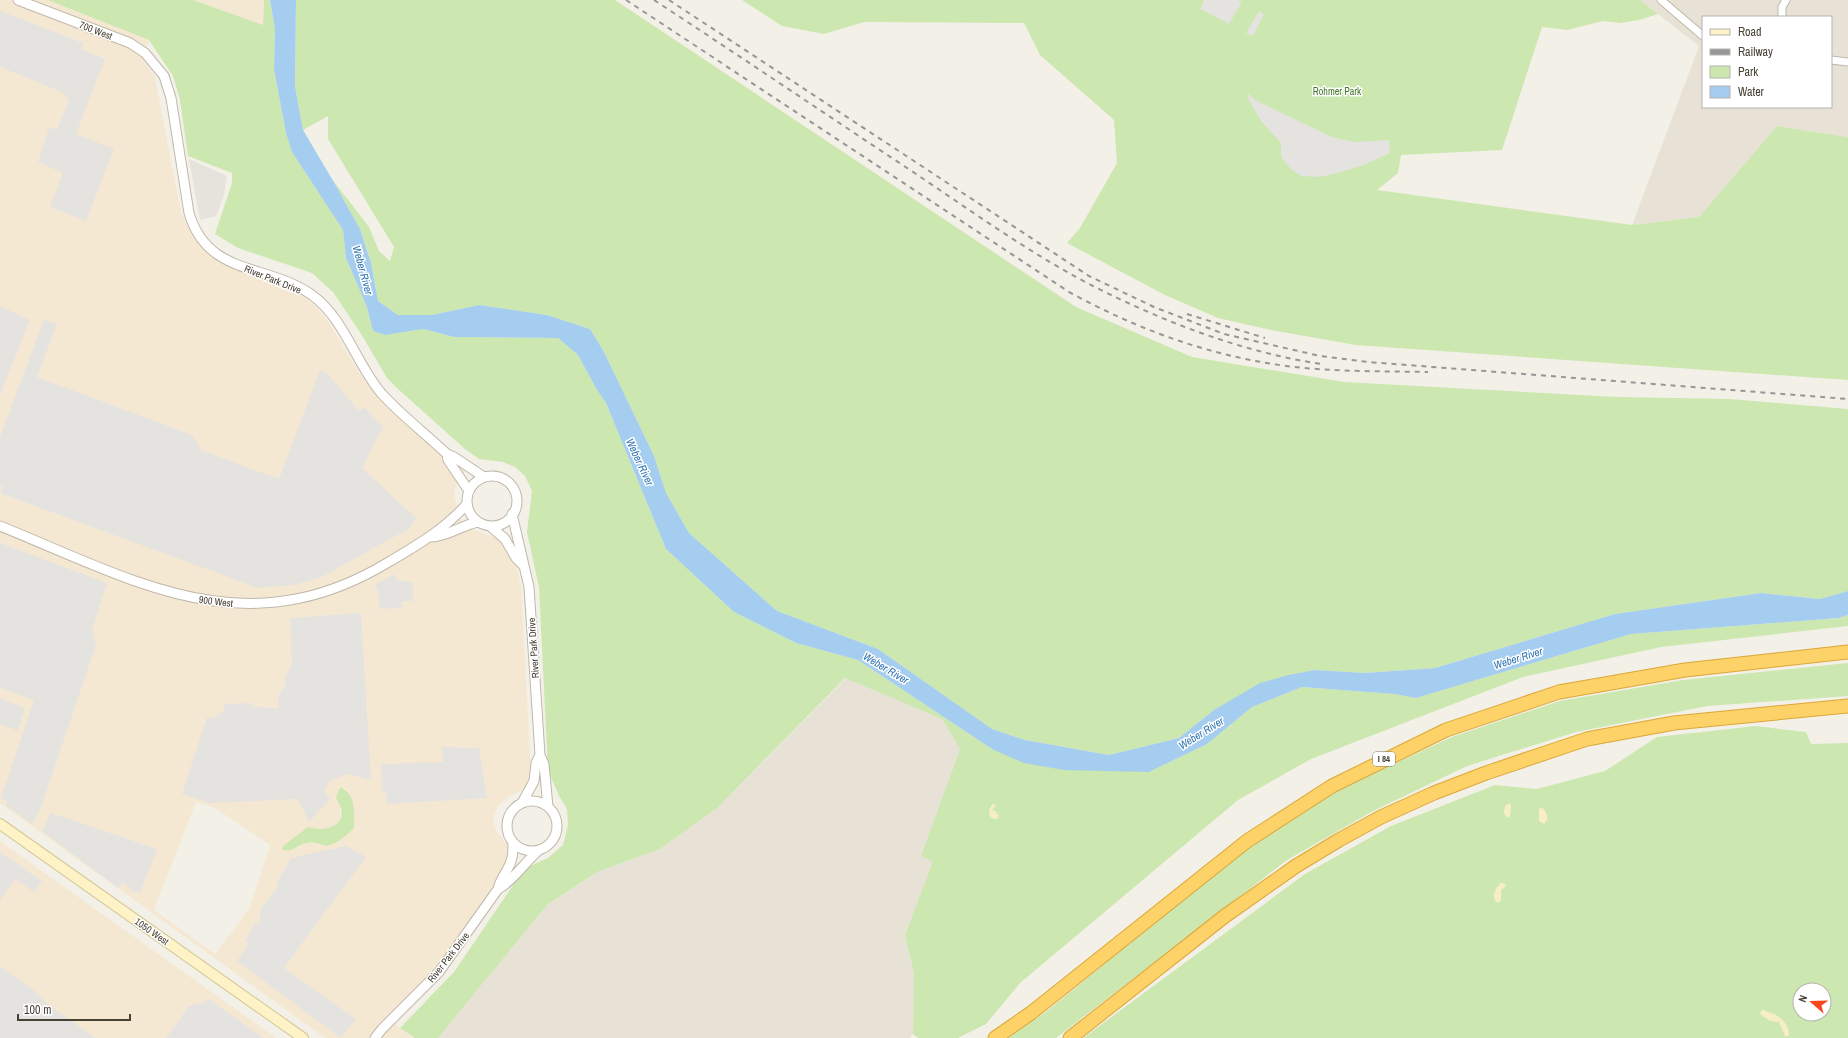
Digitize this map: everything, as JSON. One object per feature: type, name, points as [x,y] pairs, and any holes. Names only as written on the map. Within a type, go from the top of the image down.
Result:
[{"type":"highway","name":"I 84","points":[[995,1038],[1031,1013],[1247,841],[1332,786],[1446,730],[1559,692],[1685,670],[1848,652]]},
{"type":"highway","points":[[1070,1038],[1225,916],[1296,866],[1345,837],[1434,793],[1486,773],[1587,739],[1674,723],[1848,706]]},
{"type":"main road","name":"1050 West","points":[[0,824],[303,1038]]},
{"type":"street","name":"700 West","points":[[18,0],[130,43],[145,53],[164,76]]},
{"type":"street","points":[[1661,0],[1702,35]]},
{"type":"street","points":[[1782,16],[1782,7],[1786,0]]},
{"type":"street","points":[[1832,60],[1848,62]]},
{"type":"street","name":"River Park Drive","points":[[164,76],[171,98],[189,213],[193,226],[204,244],[228,261],[300,288],[322,304],[336,322],[382,394],[447,454],[484,477]]},
{"type":"street","name":"River Park Drive","points":[[447,454],[448,460],[469,491]]},
{"type":"street","points":[[497,476],[509,483],[513,488],[516,501],[512,514],[503,523],[490,526],[478,522],[473,517],[467,504],[469,491],[477,480],[484,477],[497,476]]},
{"type":"street","name":"900 West","points":[[0,526],[168,592],[204,601],[238,604],[280,602],[338,588],[367,575],[431,537],[442,526],[454,518],[467,504]]},
{"type":"street","name":"River Park Drive","points":[[512,514],[529,587],[540,755],[544,764],[548,807]]},
{"type":"street","name":"900 West","points":[[431,537],[440,537],[466,524],[478,522]]},
{"type":"street","name":"River Park Drive","points":[[490,526],[505,539],[516,558],[524,565]]},
{"type":"street","name":"River Park Drive","points":[[522,803],[534,781],[536,763],[540,755]]},
{"type":"street","points":[[536,801],[548,807],[556,820],[556,827],[551,841],[539,850],[525,850],[513,842],[507,830],[508,818],[514,809],[522,803],[536,801]]},
{"type":"street","name":"River Park Drive","points":[[375,1038],[382,1029],[439,972],[498,889],[500,881],[509,868],[513,856],[513,842]]},
{"type":"street","name":"River Park Drive","points":[[498,889],[506,885],[526,862],[539,850]]},
{"type":"shaded area","points":[[0,0],[49,0],[149,40],[142,59],[155,77],[181,213],[189,227],[203,245],[297,290],[315,306],[329,323],[360,374],[378,395],[465,471],[458,479],[454,493],[460,519],[473,530],[505,541],[514,554],[521,586],[531,773],[528,783],[522,790],[508,797],[499,805],[493,816],[495,829],[506,844],[516,849],[503,875],[440,964],[388,1020],[415,1038],[325,1038],[0,803]],"holes":[[[340,787],[345,789],[346,835],[323,845],[317,841],[305,843],[295,849],[287,851],[303,830],[318,830],[337,826],[340,822]],[[196,802],[215,808],[270,845],[250,907],[215,954],[154,910]]]},
{"type":"shaded area","points":[[193,0],[264,0],[263,25]]},
{"type":"shaded area","points":[[1203,0],[1238,0],[1242,2],[1229,24],[1200,9],[1204,2]]},
{"type":"shaded area","points":[[1640,0],[1848,0],[1848,137],[1777,126],[1699,217],[1632,225],[1699,46]]},
{"type":"shaded area","points":[[0,11],[83,43],[81,49],[105,59],[76,134],[114,149],[86,221],[50,207],[63,173],[38,162],[49,128],[57,129],[69,101],[64,93],[0,67]]},
{"type":"shaded area","points":[[1259,11],[1264,14],[1253,36],[1246,33]]},
{"type":"shaded area","points":[[1247,93],[1257,101],[1332,137],[1354,142],[1389,140],[1390,153],[1361,166],[1338,173],[1319,177],[1301,176],[1291,169],[1281,157],[1281,143],[1261,121],[1248,98]]},
{"type":"shaded area","points":[[189,159],[227,176],[224,195],[216,216],[200,220]]},
{"type":"shaded area","points":[[0,306],[30,320],[0,395]]},
{"type":"shaded area","points":[[44,320],[57,324],[37,377],[192,435],[201,450],[279,479],[320,370],[328,374],[359,411],[364,407],[383,426],[362,468],[416,518],[410,528],[322,577],[294,585],[258,588],[0,493],[3,487],[0,486],[0,437]]},
{"type":"shaded area","points":[[0,543],[107,583],[92,630],[96,645],[40,810],[32,824],[6,805],[7,801],[1,798],[34,700],[0,688]]},
{"type":"shaded area","points":[[394,574],[397,580],[413,582],[413,601],[402,601],[402,608],[380,609],[378,590],[375,585]]},
{"type":"shaded area","points":[[361,613],[371,780],[347,774],[329,782],[324,791],[330,799],[309,822],[298,799],[209,803],[182,794],[207,717],[214,718],[224,710],[224,704],[252,703],[253,707],[279,708],[278,696],[285,686],[285,678],[292,664],[290,618]]},
{"type":"shaded area","points":[[846,678],[942,719],[960,749],[921,856],[934,862],[905,935],[914,974],[913,1034],[910,1038],[438,1038],[547,905],[597,872],[660,849],[717,808]]},
{"type":"shaded area","points":[[0,698],[25,708],[18,731],[0,724]]},
{"type":"shaded area","points":[[442,747],[479,748],[487,798],[387,804],[386,791],[382,791],[381,764],[443,762]]},
{"type":"shaded area","points":[[51,813],[157,849],[140,893],[132,891],[123,883],[118,888],[42,831]]},
{"type":"shaded area","points":[[0,841],[63,886],[276,1038],[0,1038]]},
{"type":"shaded area","points":[[346,846],[366,857],[284,968],[356,1019],[341,1038],[237,961],[249,944],[245,941],[255,923],[259,924],[260,909],[278,887],[275,886],[291,858]]},
{"type":"shaded area","points":[[0,852],[42,881],[34,892],[15,879],[0,900]]},
{"type":"shaded area","points":[[0,966],[35,991],[51,1007],[96,1038],[0,1038]]},
{"type":"shaded area","points":[[207,998],[264,1038],[166,1038],[189,1006],[204,1003]]},
{"type":"green space","points":[[48,0],[193,0],[263,25],[264,0],[270,0],[275,29],[274,69],[286,133],[292,152],[343,230],[346,258],[367,307],[373,331],[385,335],[423,329],[454,337],[558,338],[578,355],[597,390],[606,403],[666,549],[734,612],[796,643],[858,660],[992,749],[1123,770],[1149,772],[1207,744],[1252,707],[1302,687],[1394,694],[1416,698],[1631,634],[1839,618],[1848,615],[1848,626],[1661,647],[1523,677],[1311,759],[1238,800],[1020,983],[986,1024],[958,1038],[918,1038],[913,1034],[914,974],[905,935],[933,862],[921,856],[960,749],[942,719],[845,678],[717,808],[660,849],[597,872],[547,905],[438,1038],[415,1038],[400,1028],[454,972],[516,881],[530,866],[548,858],[563,845],[568,825],[567,809],[559,796],[548,770],[539,587],[527,532],[532,491],[525,476],[515,467],[503,462],[479,459],[465,449],[398,389],[387,378],[363,337],[333,292],[312,273],[238,248],[215,234],[232,183],[232,173],[188,156],[180,100],[173,76],[149,40]]},
{"type":"green space","points":[[296,0],[615,0],[1076,307],[1192,357],[1344,382],[1617,397],[1730,399],[1848,409],[1848,591],[1821,599],[1761,593],[1615,614],[1435,668],[1365,673],[1315,670],[1214,710],[1179,738],[1109,755],[1025,740],[992,729],[878,649],[777,611],[689,533],[666,493],[654,456],[604,352],[590,329],[547,315],[479,305],[432,315],[398,315],[378,301],[371,263],[360,229],[332,179],[369,227],[379,251],[390,261],[394,247],[328,139],[328,116],[303,130],[295,86]]},
{"type":"green space","name":"Rohmer Park","points":[[742,0],[1640,0],[1658,14],[1639,20],[1620,23],[1603,21],[1567,30],[1542,27],[1502,150],[1401,155],[1398,173],[1377,190],[1632,225],[1699,217],[1777,126],[1848,137],[1848,380],[1356,345],[1271,330],[1218,318],[1165,295],[1067,243],[1080,228],[1117,163],[1114,120],[1040,55],[1024,23],[864,22],[824,34],[782,26]]},
{"type":"green space","points":[[1848,663],[1848,696],[1707,706],[1576,732],[1467,766],[1373,811],[1287,860],[1056,1038],[1008,1038],[1046,1012],[1247,847],[1336,791],[1452,737],[1560,701],[1683,680]]},
{"type":"green space","points":[[1756,726],[1806,732],[1811,744],[1848,743],[1848,1038],[1083,1038],[1305,874],[1391,826],[1495,785],[1537,789],[1605,771],[1657,737]]},
{"type":"green space","points":[[340,787],[345,790],[352,799],[354,810],[354,828],[337,842],[327,846],[310,842],[292,850],[282,849],[283,846],[308,827],[324,829],[337,824],[342,814],[336,798]]},
{"type":"sand","points":[[1509,803],[1511,805],[1510,816],[1507,818],[1504,813],[1505,806]]},
{"type":"sand","points":[[993,804],[996,805],[992,810],[999,816],[997,819],[991,818],[989,814]]},
{"type":"sand","points":[[1541,807],[1547,815],[1547,820],[1544,824],[1539,821],[1539,809]]},
{"type":"sand","points":[[1501,883],[1504,883],[1506,886],[1501,890],[1501,901],[1497,903],[1494,898],[1494,893]]},
{"type":"sand","points":[[1764,1010],[1774,1014],[1784,1021],[1788,1029],[1789,1036],[1785,1036],[1779,1022],[1770,1021],[1760,1014],[1761,1011]]},
{"type":"water","name":"Weber River","points":[[270,0],[296,0],[295,86],[303,130],[360,229],[371,263],[378,301],[398,315],[432,315],[479,305],[547,315],[590,329],[604,352],[654,456],[666,493],[689,533],[777,611],[878,649],[992,729],[1025,740],[1109,755],[1179,738],[1214,710],[1260,683],[1315,670],[1365,673],[1435,668],[1615,614],[1761,593],[1820,599],[1848,591],[1848,615],[1839,618],[1631,634],[1416,698],[1394,694],[1302,687],[1252,707],[1207,744],[1149,772],[1064,770],[1024,763],[992,749],[858,660],[796,643],[734,612],[666,549],[606,403],[597,390],[578,355],[558,338],[454,337],[423,329],[385,335],[373,331],[367,307],[346,258],[343,230],[292,152],[286,133],[274,69],[275,29]]},
{"type":"railway","points":[[626,0],[1069,292],[1095,306],[1174,339],[1201,348],[1257,361],[1286,366],[1321,369],[1428,372]]},
{"type":"railway","points":[[654,0],[997,229],[1068,273],[1147,312],[1204,334],[1262,352],[1321,364]]},
{"type":"railway","points":[[669,0],[1089,276],[1154,307],[1224,334],[1320,356],[1368,362],[1848,399]]},
{"type":"railway","points":[[1187,314],[1265,338]]}]
